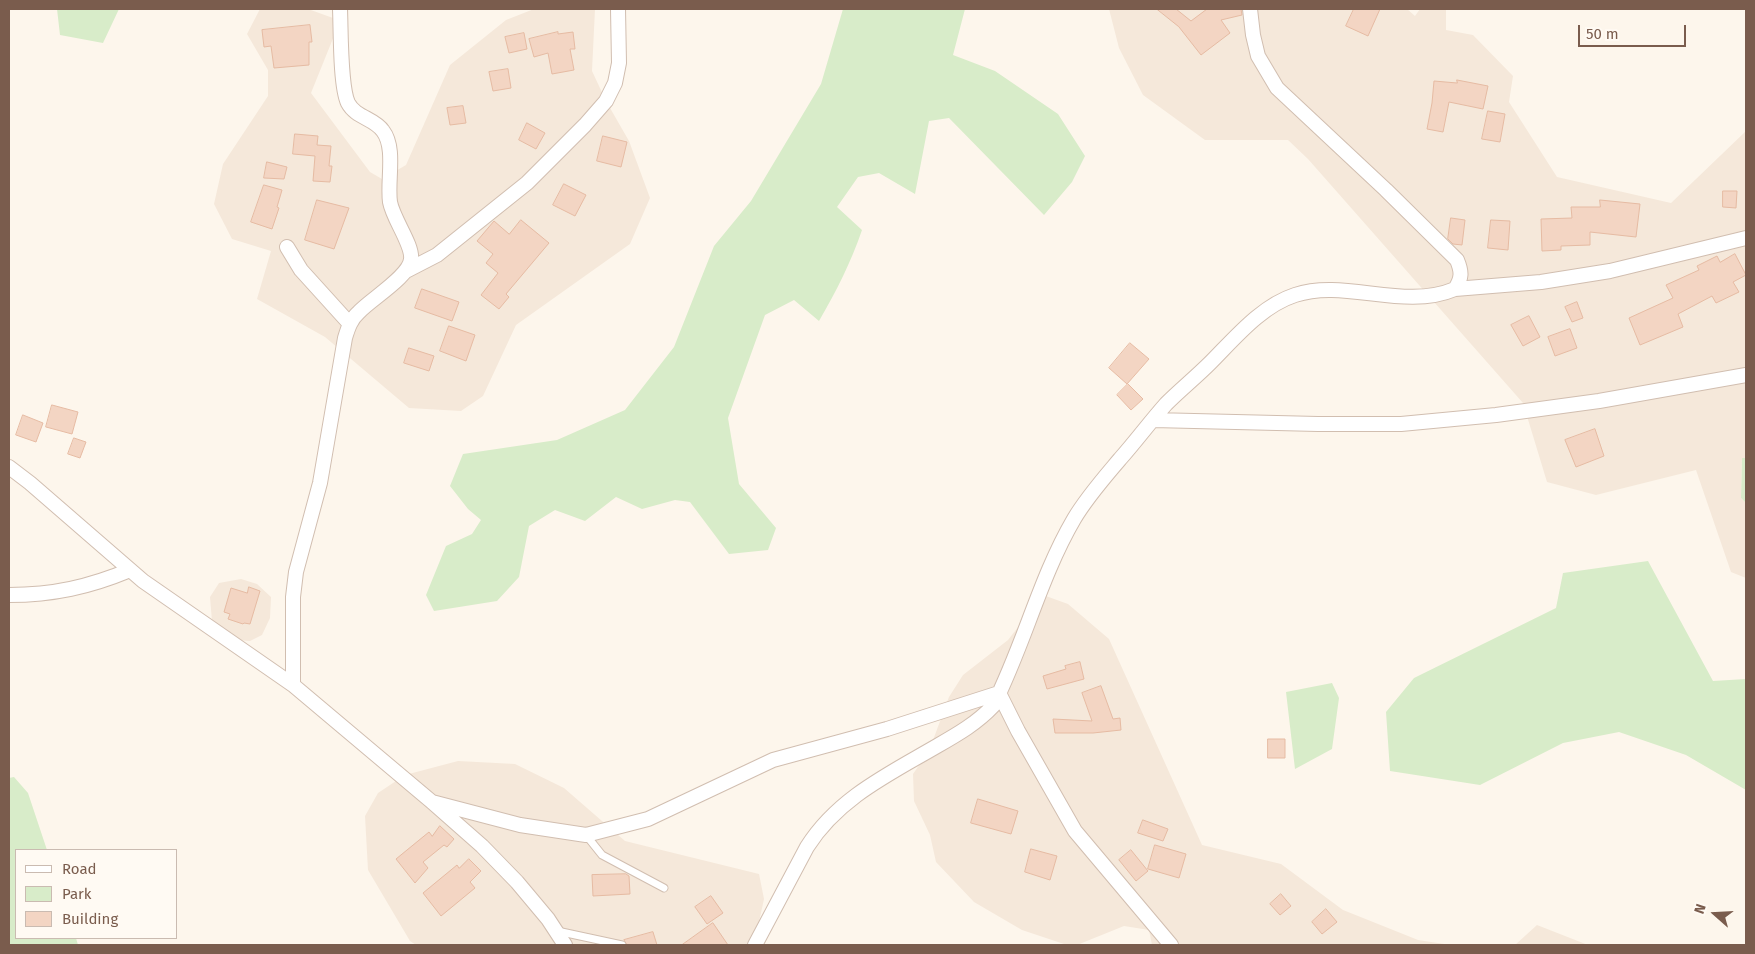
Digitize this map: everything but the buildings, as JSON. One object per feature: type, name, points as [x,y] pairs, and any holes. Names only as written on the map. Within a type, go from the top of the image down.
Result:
[{"type":"street","points":[[340,9],[344,86],[348,102],[358,115],[376,124],[383,130],[387,138],[390,158],[389,184],[391,203],[412,258],[406,271]]},
{"type":"street","points":[[293,685],[293,597],[296,572],[320,483],[345,338],[350,323],[358,312],[406,271],[437,254],[527,183],[585,125],[606,101],[615,83],[619,63],[618,9]]},
{"type":"street","points":[[1250,9],[1258,56],[1277,88],[1386,190],[1457,260],[1461,269],[1461,279],[1455,289]]},
{"type":"street","points":[[755,945],[807,847],[838,809],[870,784],[975,723],[993,706],[1058,550],[1074,519],[1096,487],[1153,420],[1177,394],[1262,313],[1294,295],[1310,291],[1430,297],[1455,289],[1541,282],[1610,271],[1746,238]]},
{"type":"street","points":[[287,247],[301,270],[350,323]]},
{"type":"street","points":[[1153,420],[1401,424],[1496,415],[1599,401],[1746,375]]},
{"type":"street","points":[[9,467],[165,598],[293,685],[432,802],[482,846],[517,882],[548,919],[566,945]]},
{"type":"street","points":[[9,594],[42,594],[71,590],[104,581],[130,570]]},
{"type":"street","points":[[432,802],[520,825],[586,835],[648,819],[773,760],[887,729],[999,693]]},
{"type":"street","points":[[999,693],[1018,731],[1075,830],[1171,945]]},
{"type":"lane","points":[[586,835],[602,855],[664,888]]},
{"type":"lane","points":[[556,931],[622,945]]},
{"type":"shaded area","points":[[260,9],[308,9],[333,18],[336,31],[311,93],[370,172],[382,179],[406,165],[450,65],[506,20],[534,9],[595,9],[592,71],[606,101],[629,141],[650,198],[630,244],[516,325],[483,396],[461,411],[409,408],[325,337],[257,299],[271,251],[232,239],[214,204],[223,164],[268,96],[268,70],[247,34]]},
{"type":"shaded area","points":[[1109,9],[1407,9],[1415,16],[1420,9],[1446,9],[1446,30],[1473,35],[1513,76],[1509,102],[1557,177],[1671,203],[1746,131],[1746,458],[1742,458],[1741,498],[1746,503],[1746,578],[1731,572],[1696,470],[1596,495],[1547,482],[1523,403],[1308,159],[1288,140],[1205,140],[1143,95],[1119,48]]},
{"type":"shaded area","points":[[241,579],[257,584],[271,597],[270,618],[262,635],[250,641],[236,640],[212,621],[210,597],[219,583]]},
{"type":"shaded area","points":[[1043,595],[1068,604],[1109,639],[1202,845],[1281,864],[1343,910],[1418,940],[1451,945],[1152,945],[1149,930],[1124,926],[1077,945],[1067,945],[1022,930],[974,902],[936,862],[930,835],[914,801],[913,774],[929,751],[949,697],[963,675],[1008,640]]},
{"type":"shaded area","points":[[458,761],[515,764],[564,788],[625,841],[759,874],[764,899],[754,945],[416,945],[410,941],[368,870],[365,816],[378,793],[405,775]]},
{"type":"shaded area","points":[[1537,925],[1588,945],[1515,945]]},
{"type":"green space","points":[[57,9],[119,9],[103,43],[60,35]]},
{"type":"green space","points":[[843,9],[965,9],[953,55],[995,71],[1058,114],[1085,156],[1072,182],[1044,215],[949,118],[929,121],[915,194],[879,173],[858,177],[837,207],[862,230],[848,265],[831,299],[819,321],[794,300],[765,315],[728,418],[739,484],[776,528],[768,550],[729,554],[690,502],[675,500],[642,509],[616,497],[585,521],[555,510],[529,526],[519,577],[497,601],[434,611],[426,595],[446,546],[472,534],[481,520],[468,509],[450,486],[463,454],[557,440],[625,410],[674,347],[714,246],[751,201],[821,84]]},
{"type":"green space","points":[[1742,458],[1746,458],[1746,503],[1741,498]]},
{"type":"green space","points":[[1648,561],[1713,681],[1746,679],[1746,790],[1686,755],[1619,732],[1563,743],[1480,785],[1390,771],[1386,712],[1414,678],[1556,608],[1563,573]]},
{"type":"green space","points":[[1332,683],[1339,698],[1332,749],[1295,769],[1286,692]]},
{"type":"green space","points":[[14,777],[28,793],[47,849],[15,849],[15,939],[76,939],[78,945],[9,945],[9,778]]}]
